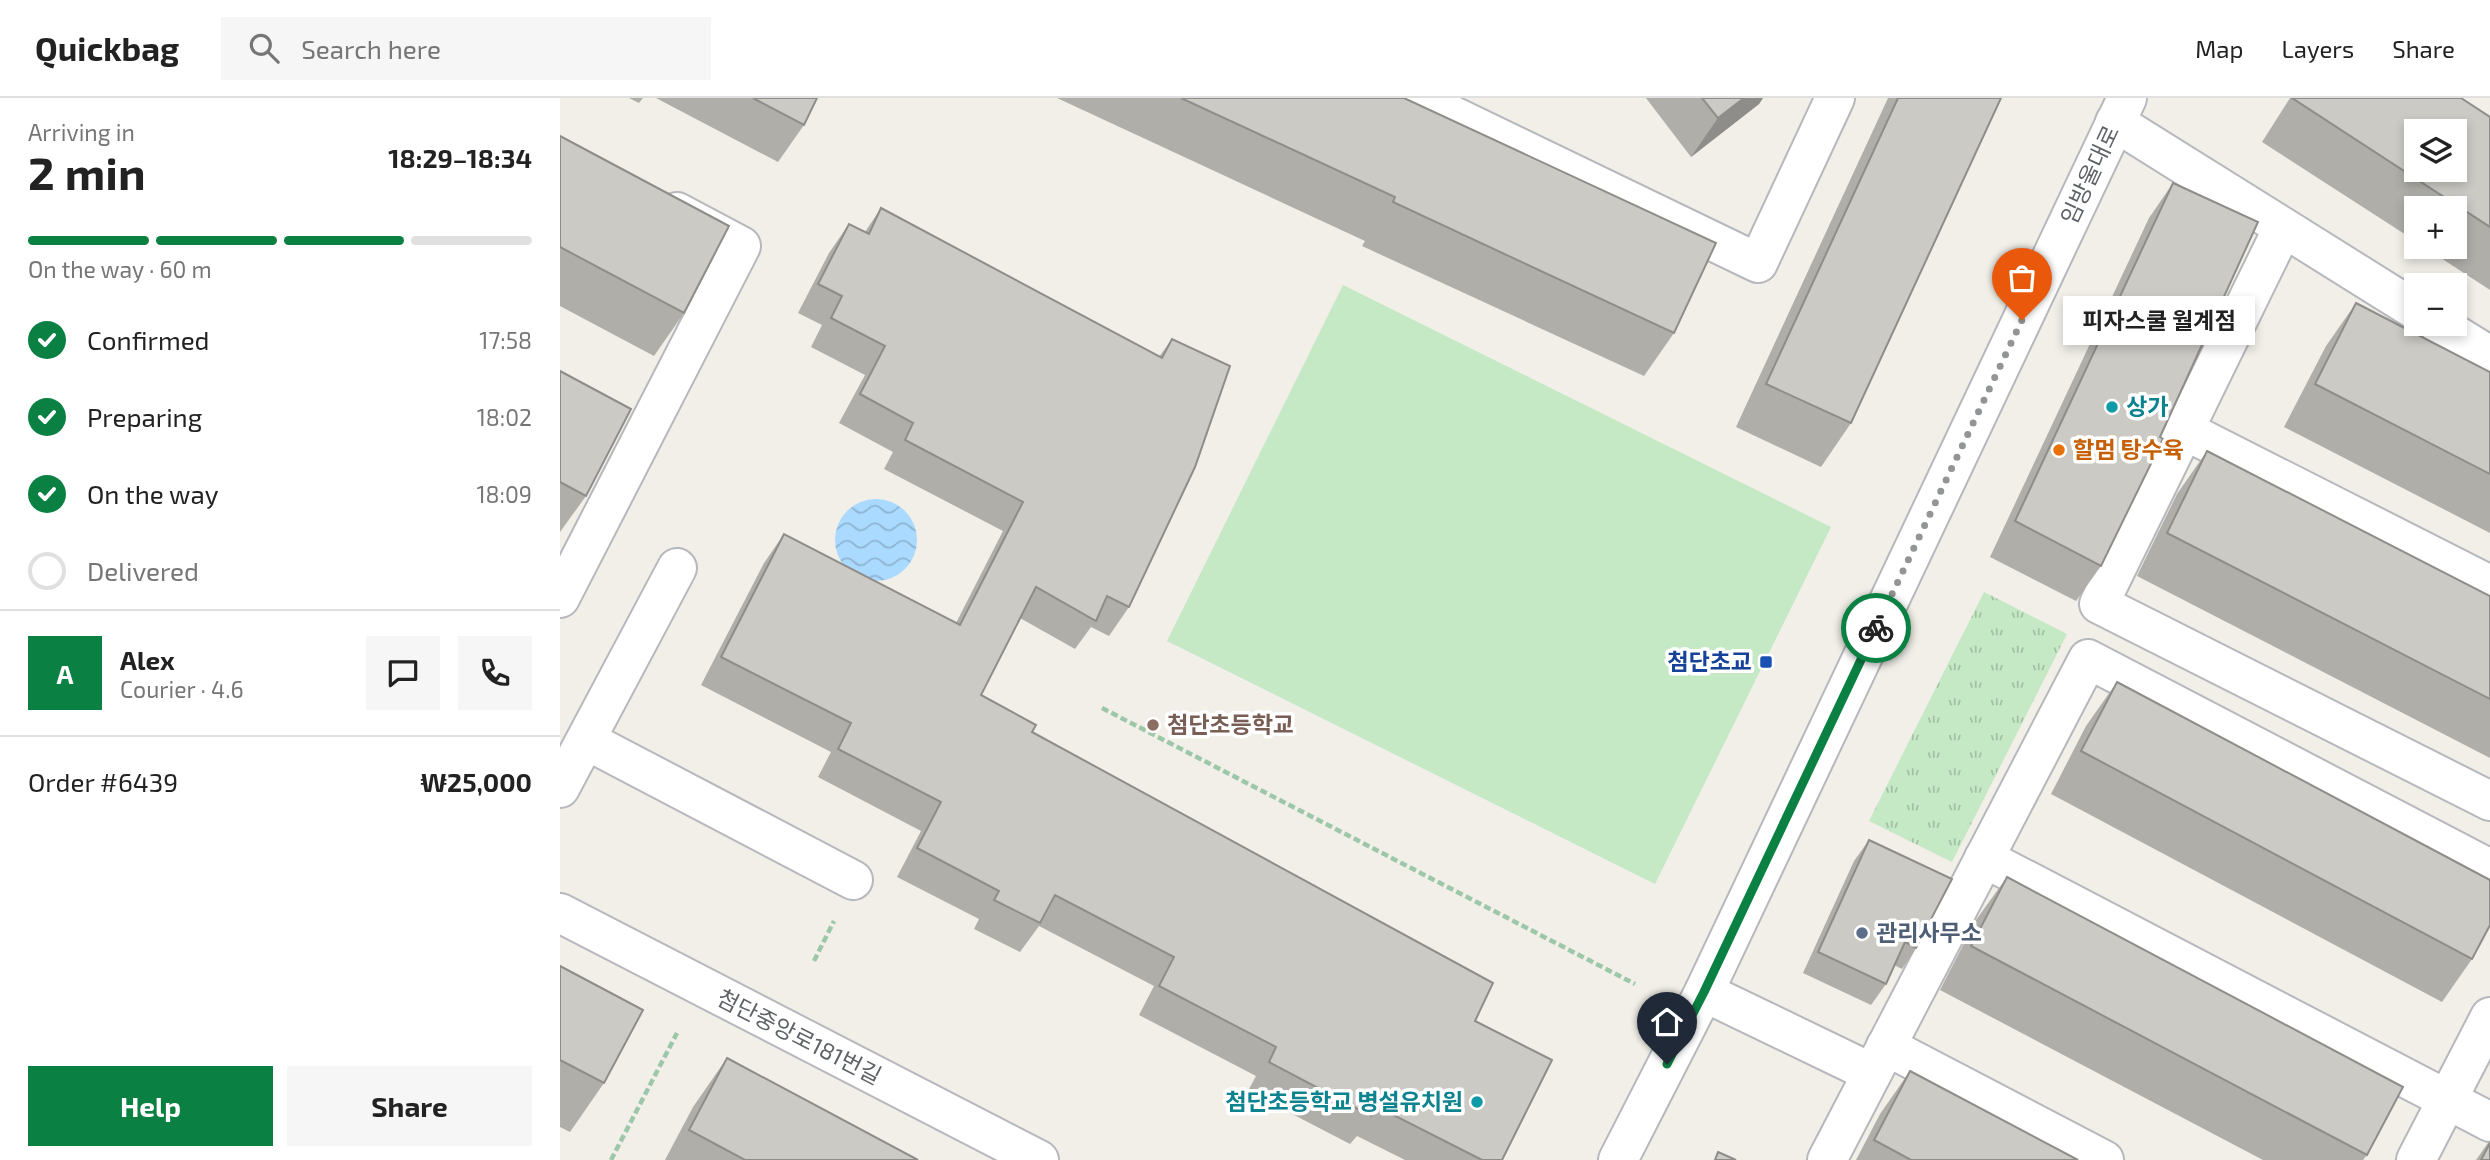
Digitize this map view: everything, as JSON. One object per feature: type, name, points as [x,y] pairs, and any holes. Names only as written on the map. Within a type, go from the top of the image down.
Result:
[{"type":"street","points":[[1416,98],[1758,263],[1835,98]]},
{"type":"street","points":[[2120,105],[2283,228],[2404,303]]},
{"type":"street","name":"임방울대로","points":[[1618,1160],[1704,992],[2120,105]]},
{"type":"street","points":[[560,598],[741,246],[644,195]]},
{"type":"street","points":[[2283,228],[2099,604],[2490,801]]},
{"type":"street","points":[[2458,336],[2490,356]]},
{"type":"street","points":[[616,406],[649,424]]},
{"type":"street","points":[[2184,430],[2490,585]]},
{"type":"street","points":[[560,788],[677,568]]},
{"type":"street","points":[[1827,1160],[2088,659],[2490,869]]},
{"type":"street","points":[[586,740],[853,880]]},
{"type":"street","points":[[1984,858],[2490,1122]]},
{"type":"street","name":"첨단중앙로181번길","points":[[560,913],[1039,1160]]},
{"type":"street","points":[[1704,992],[1879,1060],[2104,1160]]},
{"type":"street","points":[[2416,1160],[2490,1017]]},
{"type":"path","points":[[1102,708],[1635,984]]},
{"type":"path","points":[[611,1160],[677,1033]]},
{"type":"green space","points":[[1343,285],[1831,527],[1655,884],[1167,641]]},
{"type":"green space","points":[[1984,592],[2067,634],[1952,862],[1869,821]]},
{"type":"water","points":[[876,499],[892,503],[905,511],[913,524],[917,540],[913,556],[905,569],[892,577],[876,581],[860,577],[847,569],[839,556],[835,540],[839,524],[847,511],[860,503]]},
{"type":"building","points":[[753,98],[817,98],[804,125]]},
{"type":"building","points":[[1181,98],[1404,98],[1716,243],[1674,333],[1393,202],[1395,197]]},
{"type":"building","points":[[1702,98],[1744,98],[1718,118]]},
{"type":"building","points":[[1898,98],[2001,98],[1851,423],[1766,384]]},
{"type":"building","points":[[2292,98],[2461,98],[2490,117],[2490,227],[2467,212],[2467,196],[2442,196],[2421,182],[2467,182],[2467,119],[2404,119],[2404,171]]},
{"type":"building","points":[[560,136],[729,226],[684,313],[560,247]]},
{"type":"building","name":"상가","points":[[2173,183],[2258,222],[2160,437],[2163,439],[2101,566],[2015,521]]},
{"type":"building","points":[[881,208],[1162,358],[1172,339],[1230,366],[1195,467],[1129,607],[1107,596],[1096,621],[1036,587],[981,695],[1036,725],[1032,732],[1493,983],[1475,1021],[1552,1060],[1502,1160],[1482,1160],[1376,1106],[1371,1116],[1269,1062],[1276,1047],[1159,986],[1174,957],[1055,895],[1040,923],[994,900],[999,891],[917,848],[941,802],[838,749],[851,723],[721,657],[784,534],[960,625],[1023,502],[905,440],[913,423],[860,394],[885,346],[831,318],[842,296],[818,284],[849,224],[869,234]]},
{"type":"building","points":[[2356,303],[2404,328],[2404,336],[2420,336],[2490,372],[2490,474],[2315,384]]},
{"type":"building","points":[[560,371],[631,409],[586,496],[560,482]]},
{"type":"building","points":[[2207,451],[2490,596],[2490,699],[2167,533]]},
{"type":"building","points":[[2117,682],[2490,880],[2490,925],[2472,959],[2081,751]]},
{"type":"building","name":"관리사무소","points":[[1869,840],[1952,879],[1916,948],[1905,942],[1886,984],[1818,952]]},
{"type":"building","points":[[2007,877],[2403,1087],[2367,1155],[1971,946]]},
{"type":"building","points":[[560,966],[643,1010],[604,1083],[560,1060]]},
{"type":"building","points":[[727,1058],[918,1160],[745,1160],[689,1130]]},
{"type":"building","points":[[1910,1071],[2078,1160],[1911,1160],[1874,1140]]},
{"type":"building","points":[[2490,1143],[2490,1160],[2481,1160]]},
{"type":"building","points":[[1718,1152],[1736,1160],[1715,1160]]},
{"type":"way so far","points":[[1876,628],[2022,320]]},
{"type":"place","name":"피자스쿨 월계점","points":[[2022,320]]},
{"type":"place","name":"상가","points":[[2112,407]]},
{"type":"place","name":"할멈 탕수육","points":[[2059,450]]},
{"type":"place","name":"첨단초교","points":[[1766,662]]},
{"type":"place","name":"첨단초등학교","points":[[1153,725]]},
{"type":"place","name":"관리사무소","points":[[1862,933]]},
{"type":"place","name":"첨단초등학교 병설유치원","points":[[1477,1102]]},
{"type":"route","points":[[1667,1064],[1704,992],[1876,628]]}]
